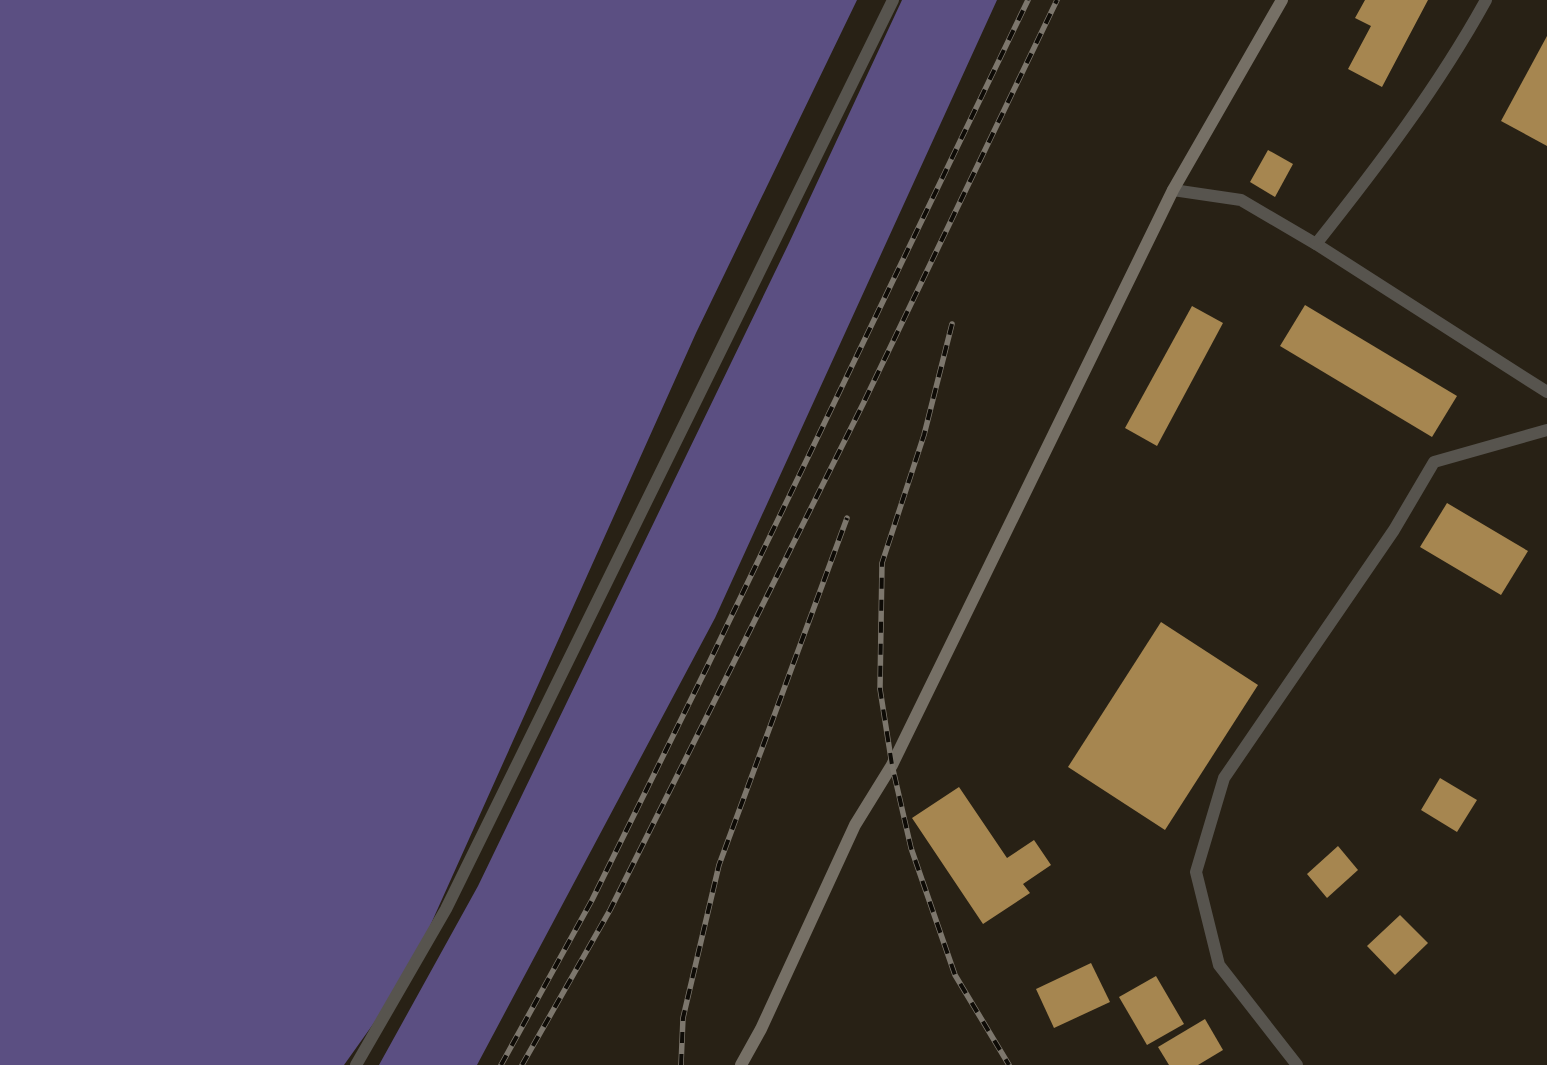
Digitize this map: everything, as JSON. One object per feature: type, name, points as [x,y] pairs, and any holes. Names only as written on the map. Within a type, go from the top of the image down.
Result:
[{"type":"street","points":[[741,1065],[761,1030],[855,825],[892,765],[1173,190],[1282,0]]},
{"type":"lane","points":[[356,1065],[446,909],[893,0]]},
{"type":"lane","points":[[1316,244],[1383,160],[1459,48],[1486,0]]},
{"type":"lane","points":[[1173,190],[1241,200],[1316,244],[1547,392]]},
{"type":"lane","points":[[1297,1065],[1219,965],[1196,872],[1224,778],[1394,530],[1434,462],[1547,430]]},
{"type":"shaded area","points":[[0,0],[857,0],[696,333],[408,975],[344,1065],[0,1065]]},
{"type":"shaded area","points":[[902,0],[997,0],[715,618],[477,1065],[379,1065],[478,886],[789,243]]},
{"type":"building","points":[[1365,0],[1428,0],[1382,87],[1348,69],[1371,26],[1355,18]]},
{"type":"building","points":[[1547,36],[1547,146],[1501,121]]},
{"type":"building","points":[[1268,150],[1293,164],[1275,197],[1250,182]]},
{"type":"building","points":[[1305,305],[1457,396],[1432,437],[1280,346]]},
{"type":"building","points":[[1192,306],[1223,323],[1157,446],[1125,428]]},
{"type":"building","points":[[1447,503],[1528,551],[1501,595],[1420,547]]},
{"type":"building","points":[[1161,622],[1258,685],[1165,830],[1068,767]]},
{"type":"building","points":[[1440,778],[1477,800],[1457,832],[1421,810]]},
{"type":"building","points":[[959,787],[1007,858],[1034,840],[1051,865],[1023,884],[1030,893],[983,924],[912,818]]},
{"type":"building","points":[[1338,846],[1358,870],[1327,898],[1307,874]]},
{"type":"building","points":[[1400,915],[1428,943],[1395,975],[1367,946]]},
{"type":"building","points":[[1091,963],[1110,1002],[1054,1028],[1036,989]]},
{"type":"building","points":[[1156,976],[1184,1024],[1147,1045],[1119,997]]},
{"type":"building","points":[[1205,1019],[1223,1050],[1198,1065],[1169,1065],[1158,1047]]},
{"type":"railway","points":[[501,1065],[592,900],[707,667],[1028,0]]},
{"type":"railway","points":[[522,1065],[610,910],[863,404],[1057,0]]},
{"type":"railway","points":[[952,324],[924,435],[882,563],[880,689],[892,765],[911,848],[955,975],[1009,1065]]},
{"type":"railway","points":[[681,1065],[683,1018],[719,865],[847,518]]}]
